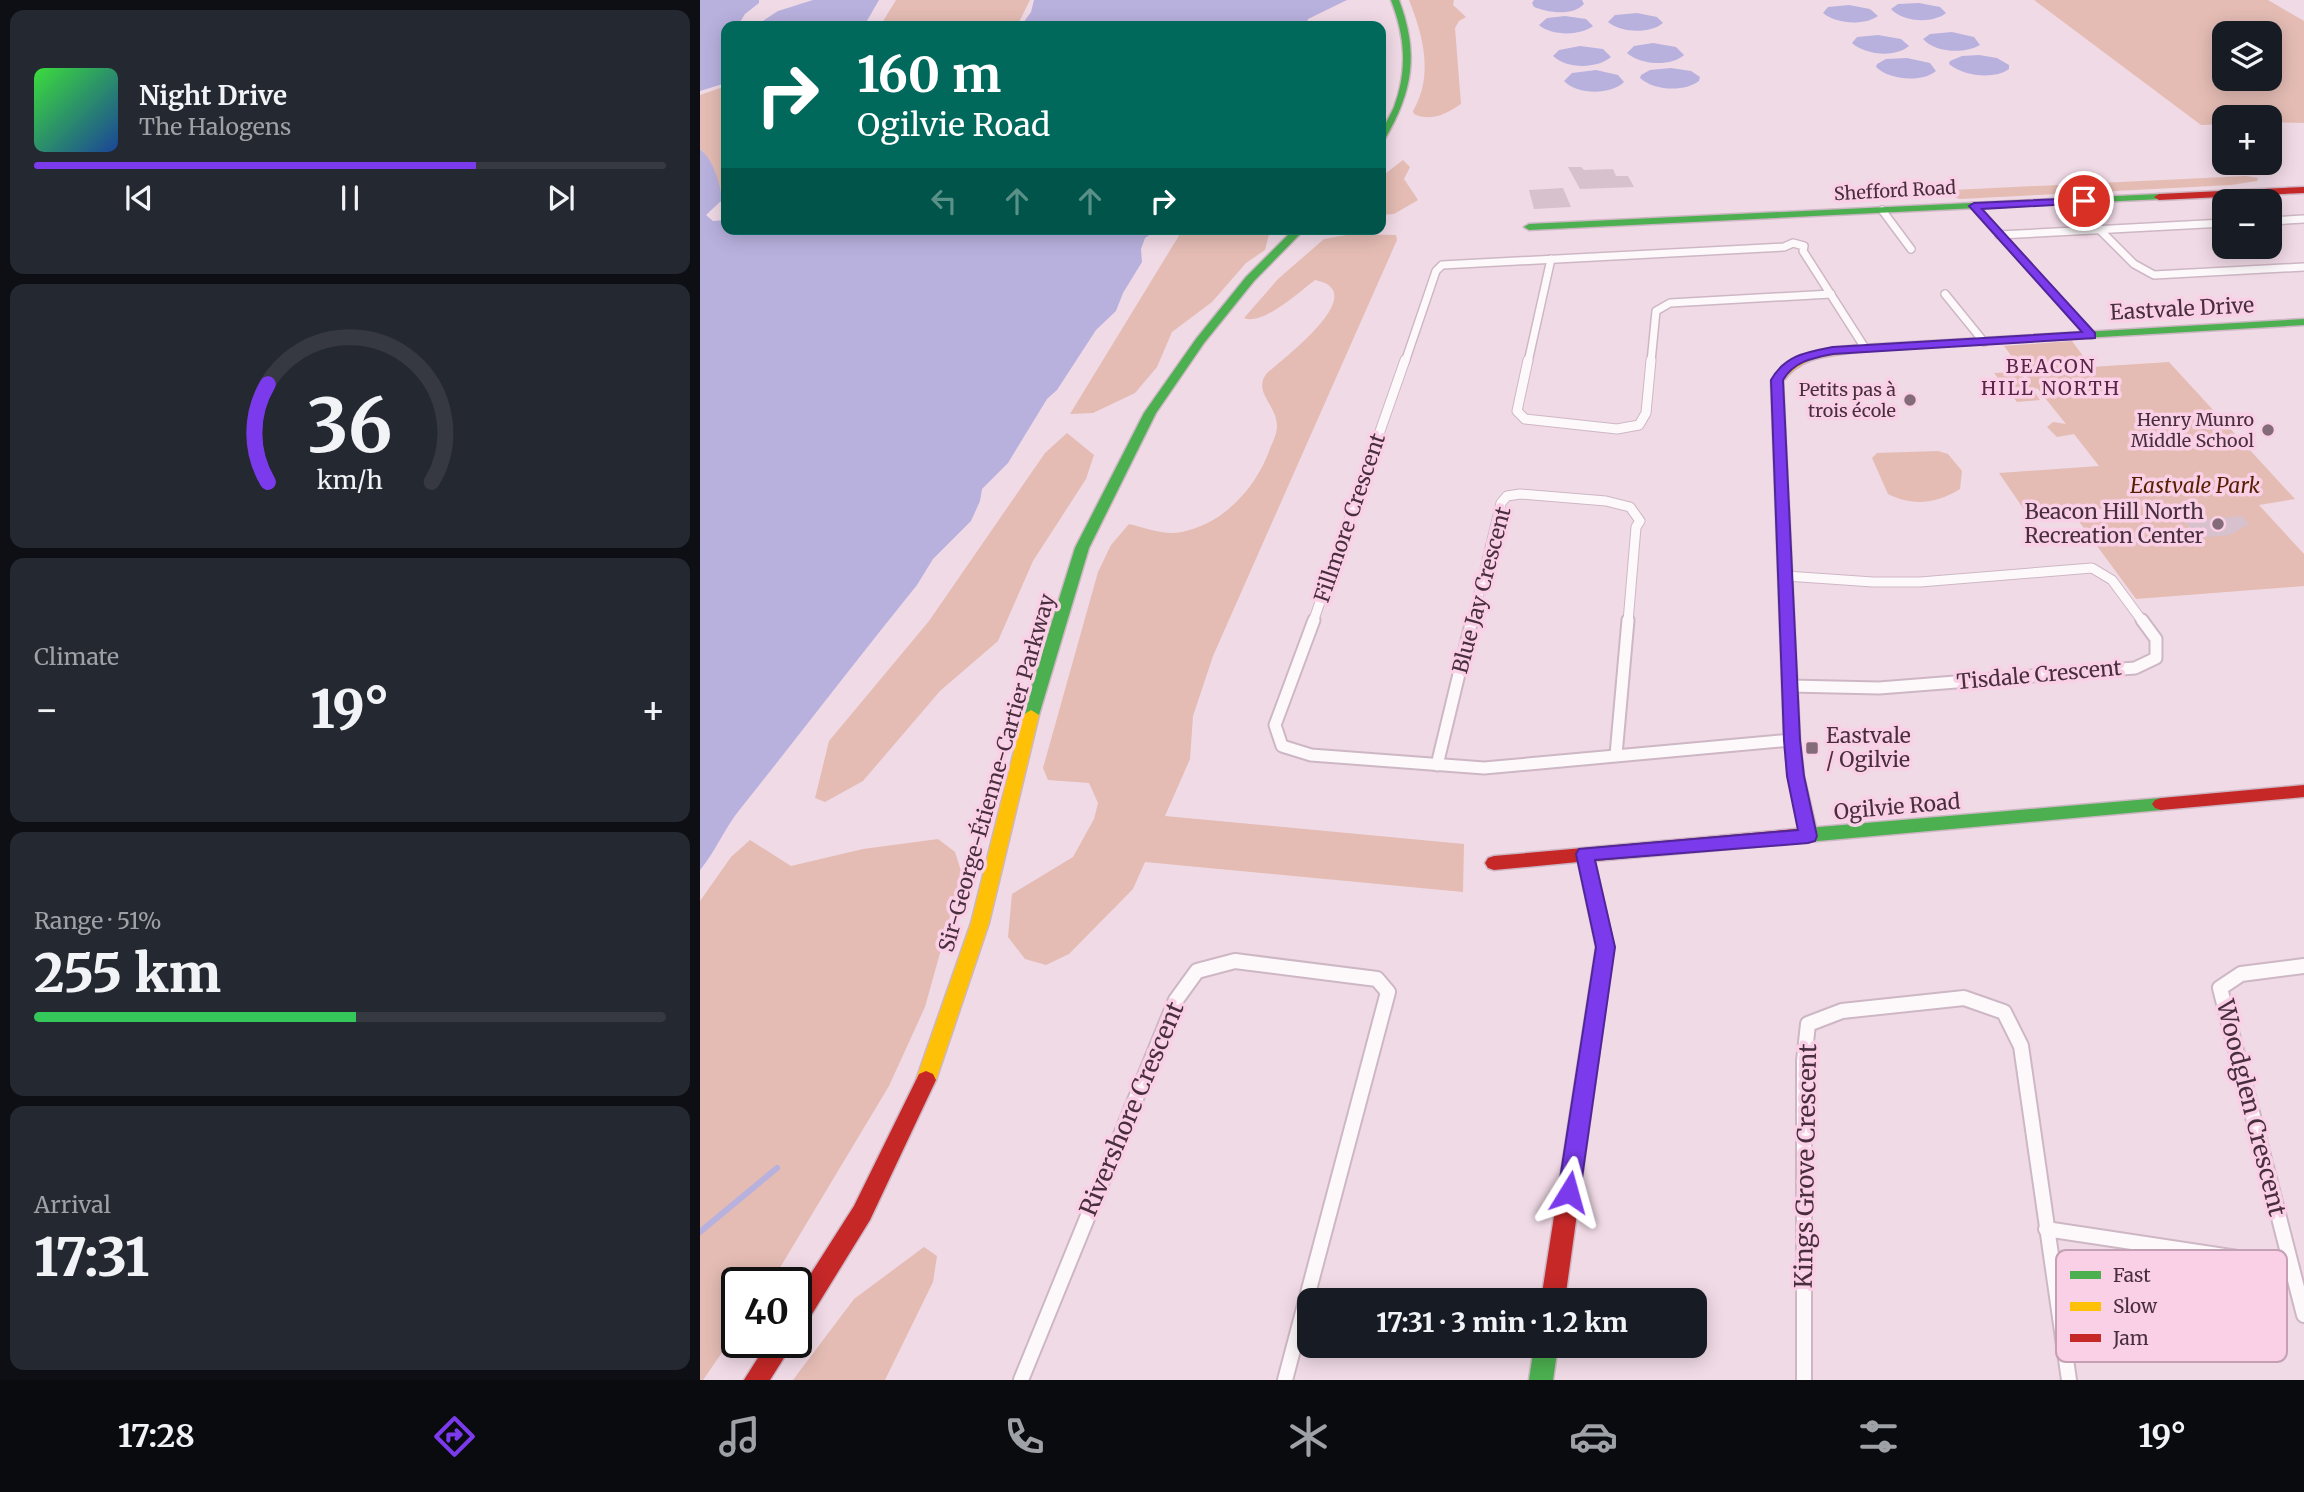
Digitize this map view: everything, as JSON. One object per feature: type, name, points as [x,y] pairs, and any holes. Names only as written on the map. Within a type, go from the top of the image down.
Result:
[{"type":"street","points":[[1386,130],[1400,103],[1410,70],[1410,38],[1402,11],[1395,0]]},
{"type":"street","name":"Shefford Road","points":[[1529,227],[2304,190]]},
{"type":"street","points":[[1974,206],[2091,335]]},
{"type":"street","points":[[1882,211],[1911,249]]},
{"type":"street","points":[[2282,220],[2304,219]]},
{"type":"street","points":[[1999,235],[2212,224]]},
{"type":"street","points":[[2100,230],[2143,273],[2166,277],[2178,274],[2304,267]]},
{"type":"street","name":"Sir-George-Étienne-Cartier Parkway","points":[[812,1293],[862,1213],[922,1091],[980,923],[1025,734],[1088,537],[1150,413],[1200,341],[1250,279],[1294,235]]},
{"type":"street","name":"Fillmore Crescent","points":[[1792,740],[1484,768],[1311,755],[1282,746],[1275,725],[1343,543],[1436,271],[1442,265],[1784,247],[1793,243],[1804,246],[1803,251],[1865,348]]},
{"type":"street","points":[[1551,259],[1517,411],[1525,418],[1544,421],[1617,429],[1639,425],[1646,413],[1656,310],[1670,303],[1831,294]]},
{"type":"street","points":[[1945,294],[1984,342]]},
{"type":"street","name":"Eastvale Drive","points":[[1808,836],[1792,740],[1777,380],[1783,369],[1802,356],[1833,350],[2304,322]]},
{"type":"street","name":"Blue Jay Crescent","points":[[1437,765],[1501,503],[1507,496],[1520,494],[1606,500],[1630,507],[1640,521],[1636,527],[1616,755]]},
{"type":"street","name":"Tisdale Crescent","points":[[1786,576],[1873,582],[1920,582],[2092,568],[2112,580],[2156,639],[2157,658],[2134,668],[1879,688],[1790,686]]},
{"type":"street","name":"Ogilvie Road","points":[[1494,863],[2304,791]]},
{"type":"street","points":[[1555,1288],[1605,947],[1585,854]]},
{"type":"street","name":"Rivershore Crescent","points":[[1021,1380],[1176,1000],[1197,971],[1236,961],[1377,978],[1388,992],[1285,1380]]},
{"type":"street","name":"Woodglen Crescent","points":[[2287,1250],[2220,988],[2241,974],[2304,966]]},
{"type":"street","name":"Kings Grove Crescent","points":[[1804,1380],[1804,1061],[1808,1024],[1842,1011],[1964,998],[2004,1012],[2021,1046],[2056,1295]]},
{"type":"street","points":[[2046,1229],[2185,1250]]},
{"type":"street","name":"Woodglen Crescent","points":[[2287,1250],[2304,1315]]},
{"type":"street","points":[[2287,1265],[2291,1266]]},
{"type":"street","points":[[756,1380],[771,1358]]},
{"type":"street","points":[[1541,1380],[1544,1358]]},
{"type":"street","name":"Kings Grove Crescent","points":[[2066,1362],[2069,1380]]},
{"type":"green space","points":[[896,0],[1030,0],[1020,21],[883,21]]},
{"type":"green space","points":[[1409,0],[1454,0],[1453,5],[1466,17],[1459,21],[1455,28],[1461,104],[1438,116],[1420,116],[1413,111],[1419,98],[1425,70],[1422,41]]},
{"type":"green space","points":[[2034,0],[2268,0],[2304,21],[2304,123],[2282,122],[2282,105],[2212,105],[2212,125],[2201,125]]},
{"type":"green space","points":[[721,88],[721,203],[700,149],[700,95]]},
{"type":"green space","points":[[1403,160],[1410,167],[1404,179],[1418,200],[1394,214],[1386,215],[1386,173]]},
{"type":"green space","points":[[2246,176],[2258,178],[2257,181],[2231,185],[1960,199],[1954,197],[1952,190]]},
{"type":"green space","points":[[1179,235],[1269,235],[1265,250],[1246,263],[1212,302],[1172,332],[1157,367],[1135,393],[1093,413],[1070,414]]},
{"type":"green space","points":[[1346,235],[1386,235],[1396,235],[1397,240],[1213,656],[1193,716],[1190,759],[1165,816],[1464,844],[1463,892],[1145,862],[1133,889],[1069,954],[1046,965],[1025,959],[1008,937],[1012,894],[1073,857],[1094,819],[1098,803],[1089,783],[1048,780],[1043,768],[1098,572],[1111,545],[1129,524],[1169,533],[1182,532],[1212,521],[1248,489],[1265,461],[1277,428],[1276,418],[1264,393],[1263,380],[1267,373],[1319,325],[1330,310],[1334,297],[1330,287],[1315,280],[1271,313],[1252,319],[1244,318],[1278,279],[1324,239]]},
{"type":"green space","name":"Eastvale Park","points":[[2072,341],[2091,367],[2169,362],[2295,499],[2259,505],[2304,554],[2304,586],[2136,599],[2078,520],[2136,514],[2128,502],[2130,507],[2027,514],[1999,473],[2099,466],[2074,434],[2057,437],[2047,427],[2053,422],[2066,424],[2037,388],[2034,391],[2040,400],[2017,402],[1994,373],[2019,372],[2030,381],[2004,346]]},
{"type":"green space","points":[[1067,433],[1094,455],[1086,479],[1033,561],[998,641],[940,691],[863,781],[825,802],[815,798],[829,741],[929,621],[1045,453]]},
{"type":"green space","points":[[1938,451],[1948,454],[1962,471],[1960,489],[1943,498],[1925,502],[1907,501],[1888,494],[1872,458],[1877,453]]},
{"type":"green space","points":[[938,839],[955,852],[962,874],[925,1007],[889,1086],[780,1267],[721,1267],[721,1354],[703,1380],[700,1380],[700,901],[731,857],[750,840],[791,866],[863,849]]},
{"type":"green space","points":[[924,1247],[937,1256],[933,1282],[885,1380],[793,1380],[812,1358],[854,1299]]},
{"type":"shaded area","points":[[700,0],[759,0],[741,21],[721,21],[721,85],[700,91]]},
{"type":"shaded area","points":[[813,0],[879,0],[867,21],[763,21],[778,11]]},
{"type":"shaded area","points":[[1034,0],[1347,0],[1307,21],[1025,21],[1031,12]]},
{"type":"shaded area","points":[[1534,0],[1582,0],[1584,4],[1567,12],[1554,12],[1534,7]]},
{"type":"shaded area","points":[[1919,3],[1940,7],[1946,13],[1933,19],[1918,20],[1902,17],[1891,9],[1898,4]]},
{"type":"shaded area","points":[[1849,5],[1870,9],[1878,16],[1865,21],[1850,22],[1835,20],[1823,13],[1828,7]]},
{"type":"shaded area","points":[[1637,13],[1657,17],[1663,23],[1651,29],[1636,31],[1608,22],[1615,15]]},
{"type":"shaded area","points":[[1565,16],[1586,19],[1593,26],[1581,32],[1566,33],[1544,29],[1539,25],[1547,18]]},
{"type":"shaded area","points":[[1952,32],[1974,37],[1980,45],[1966,50],[1950,51],[1928,44],[1923,39],[1930,34]]},
{"type":"shaded area","points":[[1878,35],[1901,39],[1909,46],[1896,52],[1880,54],[1864,50],[1852,43],[1857,37]]},
{"type":"shaded area","points":[[1653,43],[1676,47],[1684,55],[1664,63],[1656,63],[1640,60],[1627,53],[1634,46]]},
{"type":"shaded area","points":[[1580,46],[1603,49],[1611,57],[1598,64],[1582,66],[1566,63],[1553,56],[1559,50]]},
{"type":"shaded area","points":[[1962,56],[1997,58],[2009,65],[2009,69],[1995,75],[1979,75],[1970,74],[1949,64]]},
{"type":"shaded area","points":[[1907,58],[1930,63],[1936,71],[1923,77],[1906,78],[1889,75],[1876,67],[1886,59]]},
{"type":"shaded area","points":[[1671,68],[1691,71],[1700,77],[1699,81],[1686,87],[1661,88],[1640,78],[1650,70]]},
{"type":"shaded area","points":[[1596,70],[1618,75],[1624,82],[1611,89],[1594,92],[1577,89],[1564,81],[1572,73]]},
{"type":"shaded area","points":[[700,149],[716,173],[720,187],[721,201],[706,215],[713,221],[721,220],[721,235],[1149,235],[1145,238],[1141,249],[1142,262],[1123,293],[1116,311],[1096,330],[1057,390],[1047,399],[1008,463],[982,489],[971,521],[933,559],[917,585],[735,815],[700,870]]},
{"type":"building","points":[[1568,167],[1581,167],[1584,170],[1613,169],[1616,176],[1628,176],[1634,187],[1580,189]]},
{"type":"building","points":[[1563,188],[1571,207],[1534,209],[1529,190]]},
{"type":"building","name":"Beacon Hill North Recreation Center","points":[[2242,516],[2249,524],[2230,535],[2198,538],[2184,521]]},
{"type":"waterway","points":[[700,1232],[777,1168]]},
{"type":"traffic: fast","points":[[1386,130],[1398,106],[1407,71],[1406,36],[1395,0]]},
{"type":"traffic: fast","points":[[1529,227],[2159,197]]},
{"type":"traffic: fast","points":[[1031,715],[1082,548],[1150,413],[1200,341],[1250,279],[1294,235]]},
{"type":"traffic: fast","points":[[1863,348],[2304,322]]},
{"type":"traffic: fast","points":[[1796,836],[2161,804]]},
{"type":"traffic: fast","points":[[1541,1380],[1544,1358]]},
{"type":"traffic: slow","points":[[1809,836],[1796,776],[1792,740],[1777,381],[1785,371],[1804,357],[1826,351],[1863,348]]},
{"type":"traffic: slow","points":[[926,1080],[980,923],[1031,715]]},
{"type":"traffic: jam","points":[[2159,197],[2304,190]]},
{"type":"traffic: jam","points":[[2161,804],[2304,791]]},
{"type":"traffic: jam","points":[[1494,863],[1796,836]]},
{"type":"traffic: jam","points":[[1555,1288],[1605,947],[1585,854]]},
{"type":"traffic: jam","points":[[812,1293],[862,1213],[926,1080]]},
{"type":"traffic: jam","points":[[756,1380],[771,1358]]},
{"type":"place","name":"Petits pas à trois école","points":[[1910,400]]},
{"type":"place","name":"Henry Munro Middle School","points":[[2268,430]]},
{"type":"place","name":"Beacon Hill North Recreation Center","points":[[2218,524]]},
{"type":"place","name":"Eastvale / Ogilvie","points":[[1812,748]]},
{"type":"district","name":"BEACON HILL NORTH","points":[[2051,377]]},
{"type":"route","points":[[1569,1192],[1605,947],[1585,854],[1808,836],[1792,740],[1777,380],[1783,369],[1793,360],[1833,350],[2091,335],[1974,206],[2084,201]]}]
